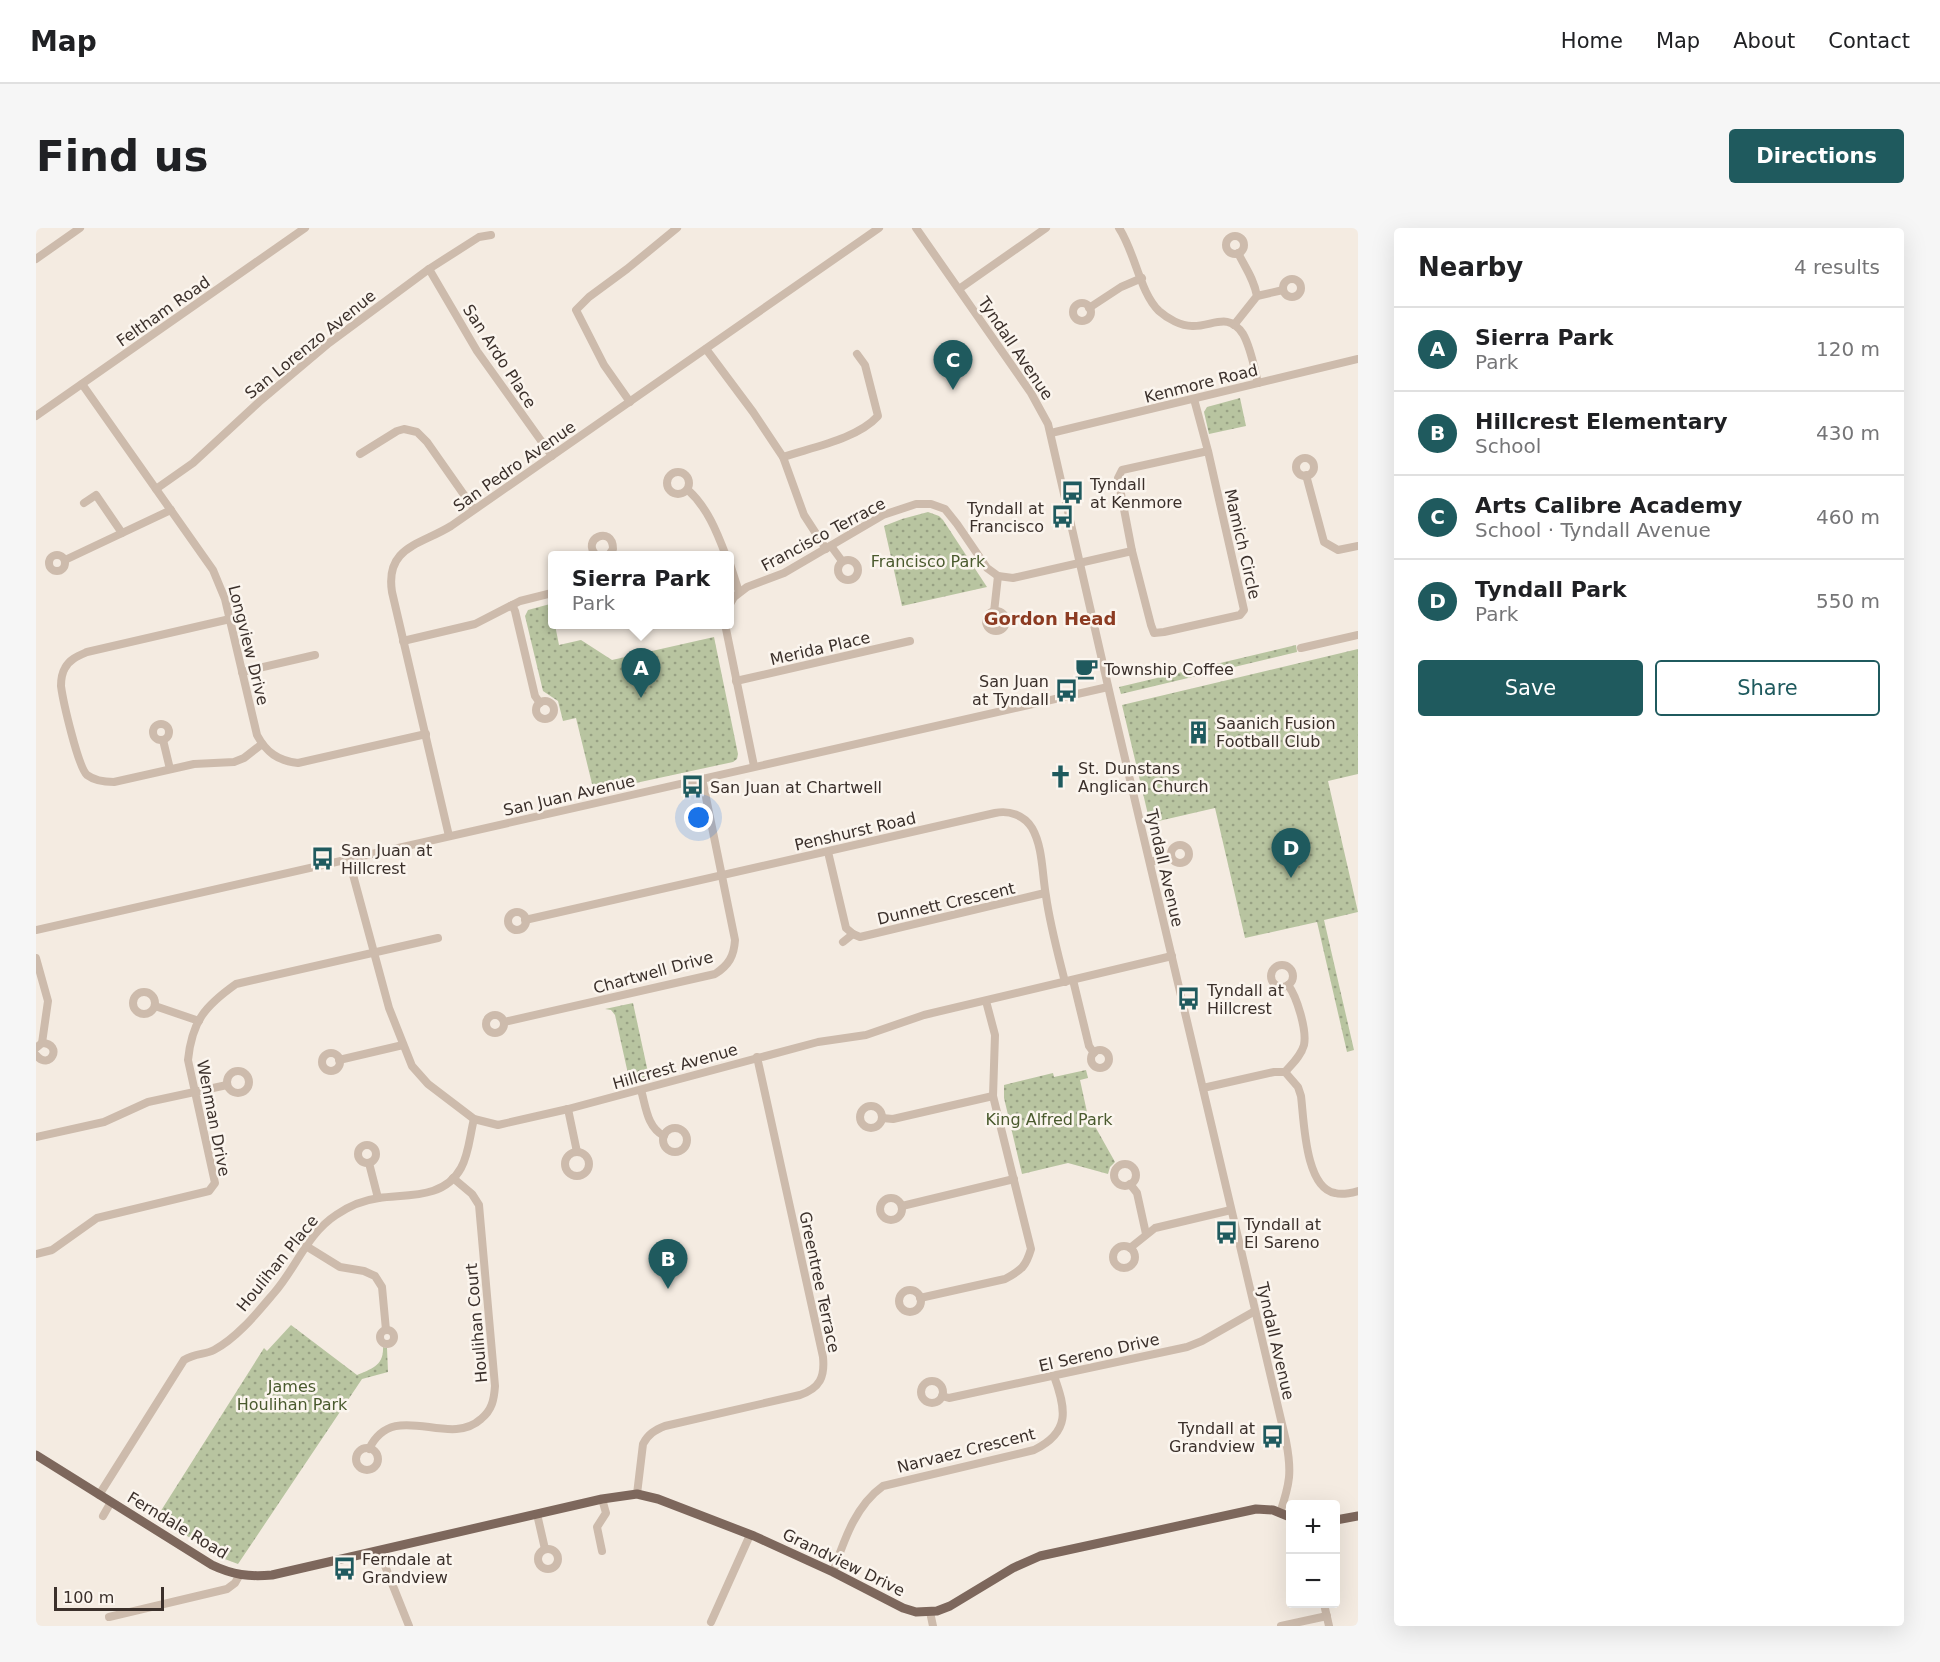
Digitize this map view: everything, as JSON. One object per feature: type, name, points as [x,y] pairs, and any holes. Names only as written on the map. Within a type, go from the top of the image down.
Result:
[{"type":"main road","name":"Ferndale Road","points":[[36,1455],[212,1565],[239,1576],[272,1575],[379,1551]]},
{"type":"main road","name":"Grandview Drive","points":[[379,1551],[602,1499],[637,1494],[658,1499],[750,1535],[833,1572],[903,1608],[916,1612],[930,1612]]},
{"type":"main road","points":[[930,1612],[950,1606],[1013,1568],[1040,1556],[1256,1509],[1268,1509],[1286,1515]]},
{"type":"main road","points":[[1340,1520],[1358,1516]]},
{"type":"street","points":[[36,259],[80,228]]},
{"type":"street","name":"Feltham Road","points":[[36,416],[305,228]]},
{"type":"street","points":[[630,402],[604,365],[576,310],[589,297],[678,228]]},
{"type":"street","name":"San Pedro Avenue","points":[[449,836],[390,582],[394,562],[408,548],[436,535],[879,228]]},
{"type":"street","name":"Tyndall Avenue","points":[[916,228],[1031,393],[1051,433],[1108,687],[1291,1466],[1288,1487],[1280,1513]]},
{"type":"street","points":[[959,289],[1046,228]]},
{"type":"street","points":[[1119,228],[1130,247],[1147,294],[1155,307],[1178,323],[1191,326],[1224,321],[1234,325],[1245,337],[1258,383]]},
{"type":"street","name":"San Lorenzo Avenue","points":[[156,489],[194,463],[259,402],[329,342],[429,269],[479,237],[491,235]]},
{"type":"street","points":[[1238,253],[1256,287],[1257,296]]},
{"type":"street","name":"San Ardo Place","points":[[429,269],[477,351],[552,456]]},
{"type":"street","points":[[1089,308],[1121,287],[1142,278]]},
{"type":"street","points":[[1234,325],[1257,296],[1283,290]]},
{"type":"street","points":[[706,350],[753,412],[783,457],[804,514],[828,548],[842,561]]},
{"type":"street","points":[[783,457],[858,432],[871,424],[878,416],[865,365],[857,354]]},
{"type":"street","name":"Kenmore Road","points":[[1051,433],[1358,359]]},
{"type":"street","name":"Longview Drive","points":[[82,384],[215,575],[223,592],[257,735],[262,744]]},
{"type":"street","name":"Mamich Circle","points":[[1194,399],[1208,451],[1244,610],[1240,615],[1154,633],[1132,551],[1118,478],[1122,470],[1208,451]]},
{"type":"street","points":[[360,454],[397,431],[404,429],[417,432],[427,442],[474,509]]},
{"type":"street","points":[[1306,475],[1324,542],[1338,550],[1358,546]]},
{"type":"street","points":[[688,490],[710,517],[724,551]]},
{"type":"street","points":[[84,503],[96,495],[122,533]]},
{"type":"street","name":"Francisco Terrace","points":[[734,599],[740,592],[784,573],[883,515],[916,504],[931,504],[945,509],[987,567],[999,576]]},
{"type":"street","points":[[65,560],[171,510]]},
{"type":"street","points":[[593,551],[592,545],[595,539],[601,536],[608,537],[612,542],[611,551]]},
{"type":"street","points":[[994,612],[999,576],[1013,578],[1132,551]]},
{"type":"street","points":[[734,577],[740,592]]},
{"type":"street","points":[[403,640],[475,624],[512,605],[548,594]]},
{"type":"street","points":[[512,605],[536,696],[540,703]]},
{"type":"street","points":[[230,619],[87,652],[72,659],[65,668],[61,686],[79,762],[87,775],[104,782],[114,782],[194,764],[234,762],[244,758],[262,744],[279,759],[298,763],[426,734]]},
{"type":"street","points":[[725,629],[754,766]]},
{"type":"street","points":[[1301,648],[1358,635]]},
{"type":"street","name":"Merida Place","points":[[736,681],[910,641]]},
{"type":"street","points":[[242,672],[315,655]]},
{"type":"street","name":"San Juan Avenue","points":[[36,930],[1108,687]]},
{"type":"street","points":[[163,740],[170,769]]},
{"type":"street","name":"Chartwell Drive","points":[[504,1022],[715,974],[725,967],[734,950],[735,940],[702,778]]},
{"type":"street","name":"Penshurst Road","points":[[525,920],[995,813],[1010,813],[1024,819],[1033,831],[1044,873],[1045,894],[1089,1046],[1094,1053]]},
{"type":"street","points":[[828,852],[846,928],[852,934],[843,942]]},
{"type":"street","points":[[1150,862],[1171,857]]},
{"type":"street","name":"Hillcrest Avenue","points":[[350,860],[389,1008],[412,1066],[428,1084],[474,1119],[498,1125],[641,1090],[758,1057],[832,1039],[866,1035],[924,1015],[1172,956]]},
{"type":"street","name":"Dunnett Crescent","points":[[852,934],[860,937],[1045,894]]},
{"type":"street","name":"Wenman Drive","points":[[36,1254],[52,1250],[97,1218],[209,1191],[215,1183],[188,1060],[191,1041],[199,1021],[206,1008],[217,998],[236,984],[438,938]]},
{"type":"street","points":[[36,958],[48,1001],[39,1045],[48,1043],[52,1047],[52,1056],[45,1061],[36,1056]]},
{"type":"street","points":[[1203,1088],[1274,1072],[1285,1072],[1297,1059],[1304,1044],[1304,1034],[1294,994],[1288,985]]},
{"type":"street","points":[[920,1298],[1005,1279],[1018,1272],[1027,1263],[1031,1249],[993,1096],[995,1035],[987,1001]]},
{"type":"street","points":[[155,1006],[199,1021]]},
{"type":"street","points":[[339,1060],[403,1045]]},
{"type":"street","name":"Greentree Terrace","points":[[637,1494],[643,1444],[652,1432],[665,1426],[807,1392],[814,1387],[824,1373],[823,1357],[758,1057]]},
{"type":"street","points":[[1285,1072],[1298,1087],[1301,1096],[1310,1162],[1317,1180],[1333,1193],[1358,1191]]},
{"type":"street","points":[[36,1137],[104,1122],[148,1102],[227,1085]]},
{"type":"street","points":[[641,1090],[652,1126],[664,1136]]},
{"type":"street","points":[[882,1118],[893,1119],[993,1096]]},
{"type":"street","points":[[568,1109],[577,1152]]},
{"type":"street","points":[[453,1179],[461,1167],[474,1119]]},
{"type":"street","points":[[369,1163],[378,1198]]},
{"type":"street","name":"Houlihan Place","points":[[99,1495],[184,1360],[194,1354],[213,1350],[237,1333],[275,1292],[319,1229],[335,1215],[356,1204],[378,1198],[423,1194],[440,1189],[453,1179]]},
{"type":"street","name":"Houlihan Court","points":[[369,1449],[381,1433],[398,1426],[420,1424],[461,1430],[471,1426],[487,1414],[492,1405],[495,1386],[479,1205],[472,1194],[453,1179]]},
{"type":"street","points":[[902,1206],[1014,1179]]},
{"type":"street","points":[[1130,1184],[1137,1193],[1146,1233]]},
{"type":"street","points":[[1130,1248],[1155,1227],[1231,1210]]},
{"type":"street","points":[[306,1246],[340,1267],[364,1271],[375,1276],[382,1287],[386,1330]]},
{"type":"street","name":"El Sereno Drive","points":[[942,1396],[949,1398],[1195,1344],[1255,1311]]},
{"type":"street","name":"Narvaez Crescent","points":[[833,1572],[857,1515],[868,1498],[883,1486],[1034,1450],[1052,1439],[1061,1426],[1063,1416],[1063,1400],[1054,1376]]},
{"type":"street","points":[[602,1499],[606,1513],[597,1527],[602,1551]]},
{"type":"street","points":[[103,1515],[111,1502]]},
{"type":"street","points":[[537,1514],[545,1549]]},
{"type":"street","points":[[711,1622],[750,1535]]},
{"type":"street","points":[[379,1551],[409,1626]]},
{"type":"street","points":[[109,1617],[228,1589],[239,1576]]},
{"type":"street","points":[[1325,1608],[1329,1626]]},
{"type":"street","points":[[930,1612],[933,1626]]},
{"type":"street","points":[[1281,1626],[1327,1616]]},
{"type":"green space","points":[[1240,398],[1246,426],[1209,434],[1204,412],[1207,407]]},
{"type":"green space","name":"Francisco Park","points":[[928,512],[943,520],[987,587],[902,606],[884,526]]},
{"type":"green space","points":[[548,605],[548,629],[556,629],[559,645],[581,640],[612,660],[714,637],[738,754],[737,759],[733,762],[594,792],[576,718],[563,721],[558,701],[543,691],[525,616],[528,610]]},
{"type":"green space","points":[[1296,645],[1297,652],[1121,694],[1119,687]]},
{"type":"green space","points":[[1358,649],[1358,774],[1328,781],[1358,912],[1324,920],[1354,1050],[1347,1052],[1317,922],[1245,938],[1215,808],[1150,823],[1122,705]]},
{"type":"green space","points":[[633,1003],[649,1077],[630,1083],[615,1015],[611,1010],[605,1009]]},
{"type":"green space","name":"King Alfred Park","points":[[1086,1070],[1088,1078],[1080,1080],[1087,1112],[1115,1162],[1108,1174],[1068,1163],[1022,1174],[1004,1098],[1004,1085],[1053,1073],[1054,1077]]},
{"type":"green space","name":"James Houlihan Park","points":[[291,1325],[357,1375],[376,1366],[381,1359],[383,1347],[387,1348],[388,1372],[362,1379],[238,1564],[222,1558],[157,1517],[264,1348],[267,1351]]},
{"type":"place","name":"Arts Calibre Academy","points":[[953,390]]},
{"type":"place","name":"Tyndall at Kenmore","points":[[1072,493]]},
{"type":"place","name":"Tyndall at Francisco","points":[[1062,517]]},
{"type":"place","name":"Township Coffee","points":[[1086,669]]},
{"type":"place","name":"San Juan at Tyndall","points":[[1067,690]]},
{"type":"place","name":"Sierra Park","points":[[641,698]]},
{"type":"place","name":"Saanich Fusion Football Club","points":[[1198,732]]},
{"type":"place","name":"St. Dunstans Anglican Church","points":[[1060,777]]},
{"type":"place","name":"San Juan at Chartwell","points":[[692,787]]},
{"type":"place","name":"San Juan at Hillcrest","points":[[323,859]]},
{"type":"place","name":"Tyndall Park","points":[[1291,878]]},
{"type":"place","name":"Tyndall at Hillcrest","points":[[1189,999]]},
{"type":"place","name":"Tyndall at El Sareno","points":[[1226,1233]]},
{"type":"place","name":"Hillcrest Elementary","points":[[668,1289]]},
{"type":"place","name":"Tyndall at Grandview","points":[[1273,1437]]},
{"type":"place","name":"Ferndale at Grandview","points":[[344,1568]]},
{"type":"district","name":"Gordon Head","points":[[1050,619]]}]
